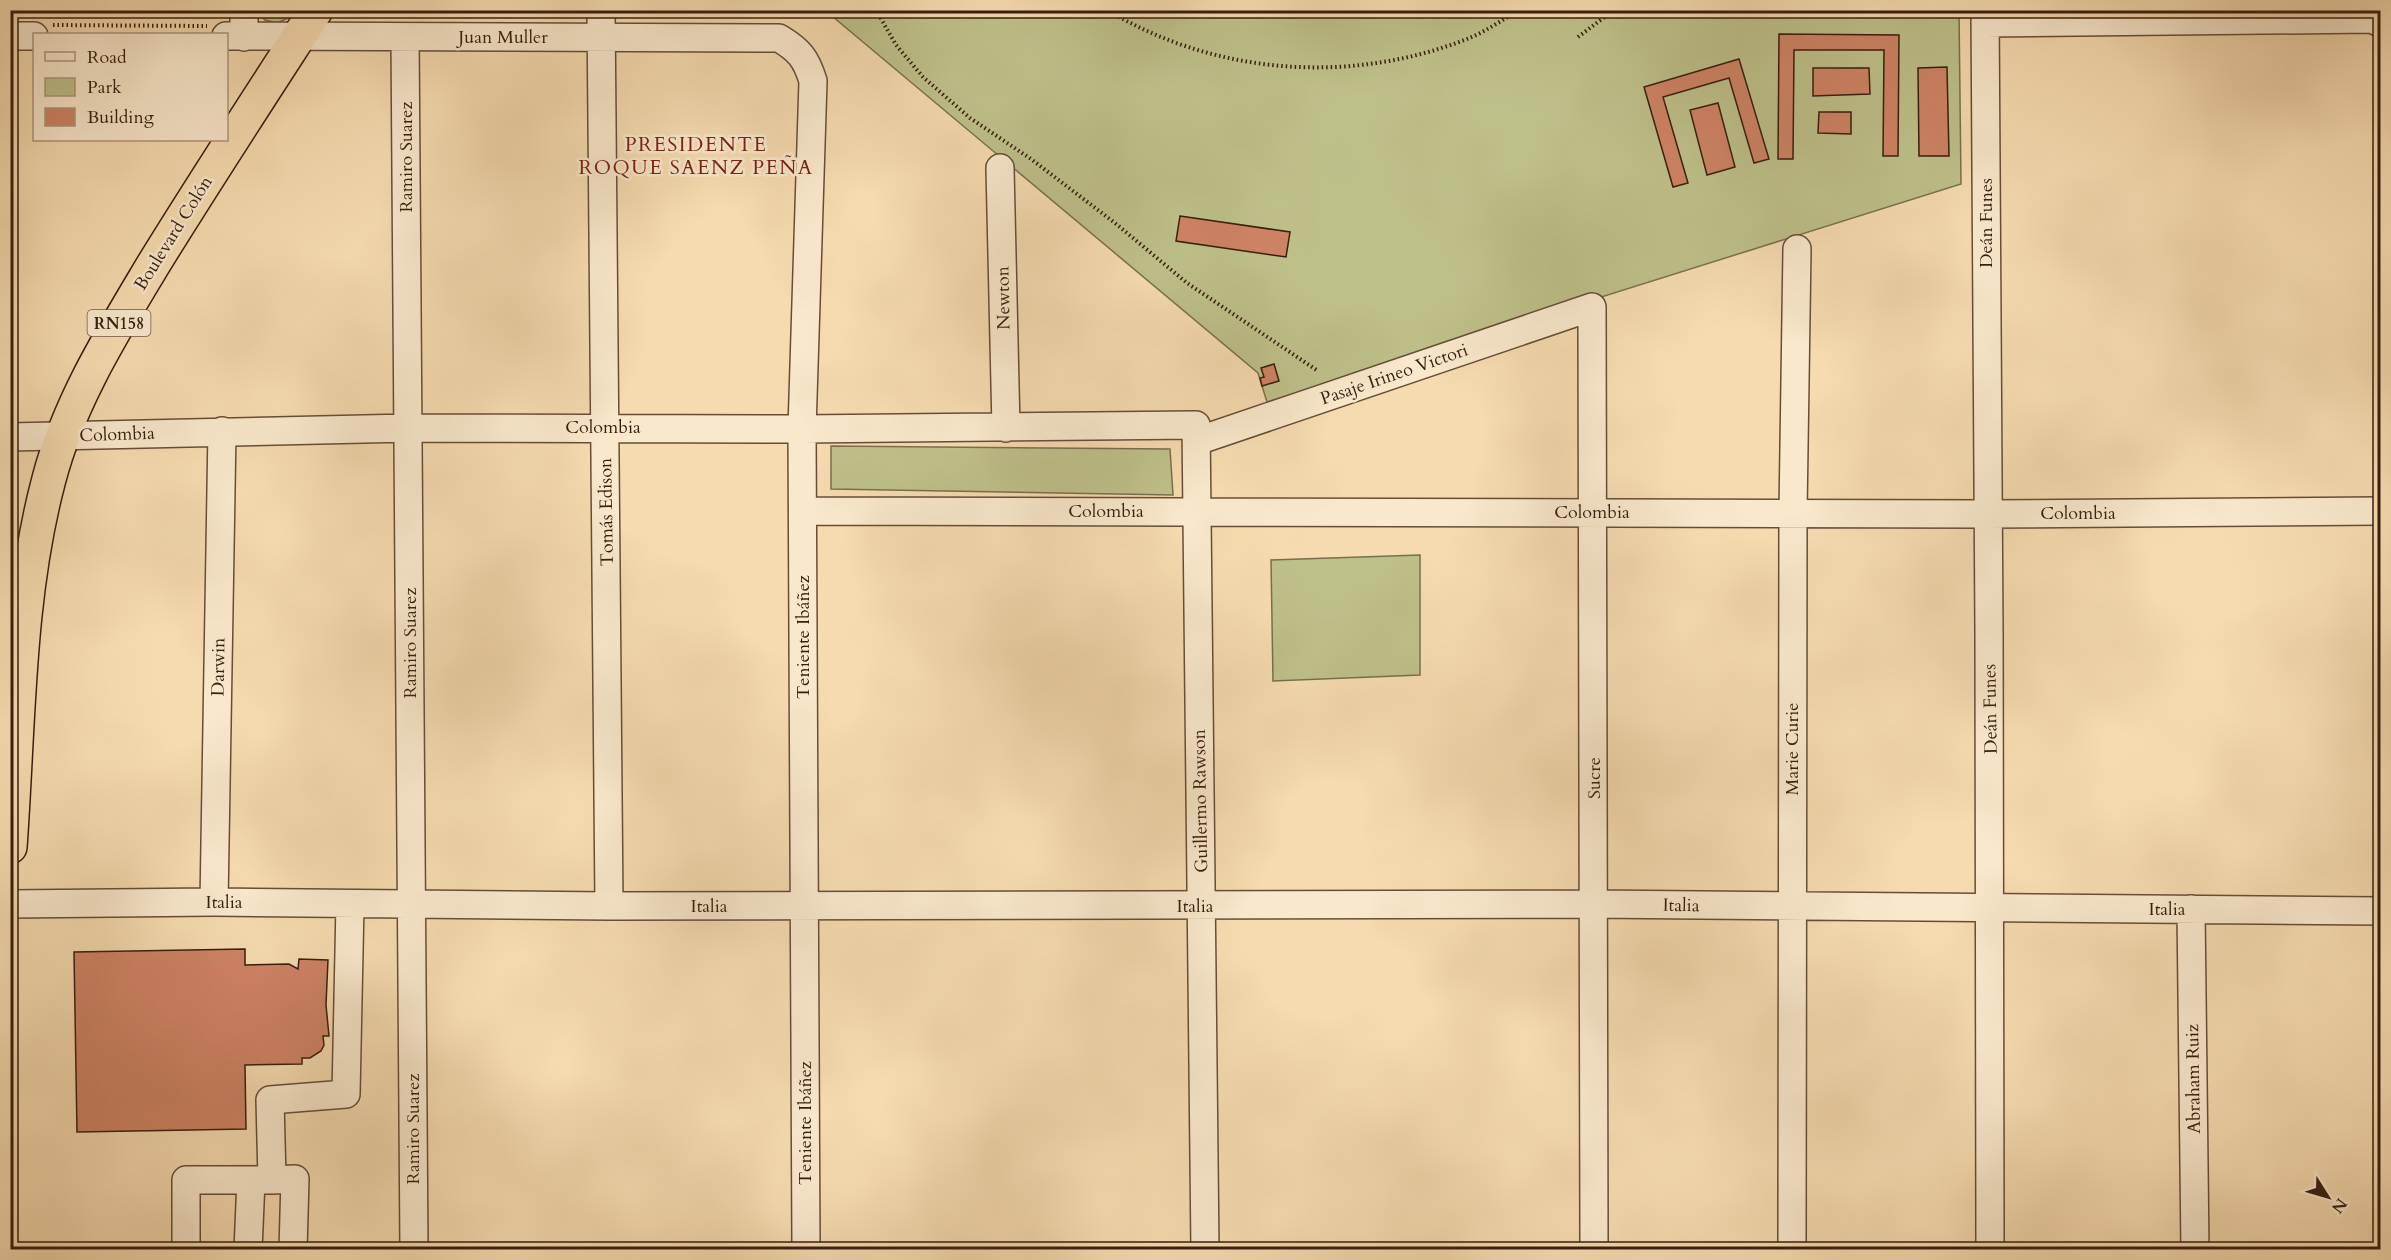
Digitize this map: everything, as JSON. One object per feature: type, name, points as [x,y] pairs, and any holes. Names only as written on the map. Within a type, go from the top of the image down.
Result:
[{"type":"highway","name":"Boulevard Colón","points":[[10,847],[22,644],[39,519],[63,436],[96,364],[132,301],[213,168],[308,23]]},
{"type":"highway","name":"Boulevard Colón","points":[[10,697],[22,644]]},
{"type":"street","name":"Tomás Edison","points":[[601,10],[609,906]]},
{"type":"street","points":[[1985,17],[2372,19],[2380,22]]},
{"type":"street","name":"Deán Funes","points":[[1985,17],[1987,514],[1992,908],[1990,1250]]},
{"type":"street","name":"Juan Muller","points":[[232,27],[308,23],[405,37],[779,38]]},
{"type":"street","points":[[10,36],[40,30]]},
{"type":"street","name":"Ramiro Suarez","points":[[405,37],[414,1250]]},
{"type":"street","name":"Teniente Ibáñez","points":[[779,38],[798,50],[808,66],[813,81],[802,429],[806,1250]]},
{"type":"street","name":"Newton","points":[[1000,168],[1006,428]]},
{"type":"street","name":"Marie Curie","points":[[1792,1250],[1791,907],[1797,249]]},
{"type":"street","name":"Pasaje Irineo Victori","points":[[1196,433],[1592,307]]},
{"type":"street","name":"Sucre","points":[[1592,307],[1594,1250]]},
{"type":"street","name":"Colombia","points":[[10,437],[222,431],[605,427],[1006,428],[1196,433]]},
{"type":"street","name":"Darwin","points":[[213,902],[222,431]]},
{"type":"street","name":"Guillermo Rawson","points":[[1196,433],[1205,1250]]},
{"type":"street","name":"Colombia","points":[[803,511],[1594,511],[1987,514],[2380,511]]},
{"type":"street","name":"Italia","points":[[10,904],[213,902],[609,906],[1593,904],[2380,911]]},
{"type":"street","points":[[248,1250],[262,1180],[270,1100],[346,1094],[350,904]]},
{"type":"street","name":"Abraham Ruiz","points":[[2191,909],[2195,1250]]},
{"type":"street","points":[[186,1250],[186,1180],[295,1179],[293,1250]]},
{"type":"path","points":[[876,10],[896,45],[923,77],[970,118],[1031,159],[1187,282],[1318,371]]},
{"type":"path","points":[[1107,10],[1132,25],[1171,43],[1212,56],[1254,64],[1297,67],[1382,63],[1428,52],[1469,38],[1519,10]]},
{"type":"path","points":[[1578,37],[1614,10]]},
{"type":"path","points":[[40,30],[232,27]]},
{"type":"green space","points":[[256,11],[295,11],[288,18],[277,23],[265,20]]},
{"type":"green space","points":[[826,11],[1959,11],[1961,184],[1267,402],[1258,373]]},
{"type":"green space","points":[[831,446],[1170,449],[1173,495],[831,489]]},
{"type":"green space","points":[[1420,555],[1420,675],[1273,681],[1271,560]]},
{"type":"building","points":[[1779,34],[1899,35],[1898,156],[1883,156],[1884,50],[1794,50],[1793,159],[1778,159]]},
{"type":"building","points":[[1739,59],[1769,159],[1754,163],[1729,78],[1663,97],[1688,183],[1673,187],[1644,87]]},
{"type":"building","points":[[1947,67],[1949,156],[1919,156],[1918,68]]},
{"type":"building","points":[[1813,68],[1869,68],[1870,94],[1813,96]]},
{"type":"building","points":[[1718,103],[1735,167],[1707,175],[1690,110]]},
{"type":"building","points":[[1819,112],[1851,112],[1851,134],[1818,133]]},
{"type":"building","points":[[1180,216],[1290,232],[1286,257],[1176,241]]},
{"type":"building","points":[[1274,364],[1279,381],[1262,386],[1260,378],[1264,377],[1261,368]]},
{"type":"building","points":[[245,949],[245,965],[289,964],[298,969],[299,959],[328,960],[326,1005],[329,1036],[323,1036],[324,1045],[321,1051],[310,1058],[302,1058],[302,1064],[245,1065],[246,1129],[77,1132],[74,952]]},
{"type":"district","name":"PRESIDENTE ROQUE SAENZ PEÑA","points":[[696,156]]}]
